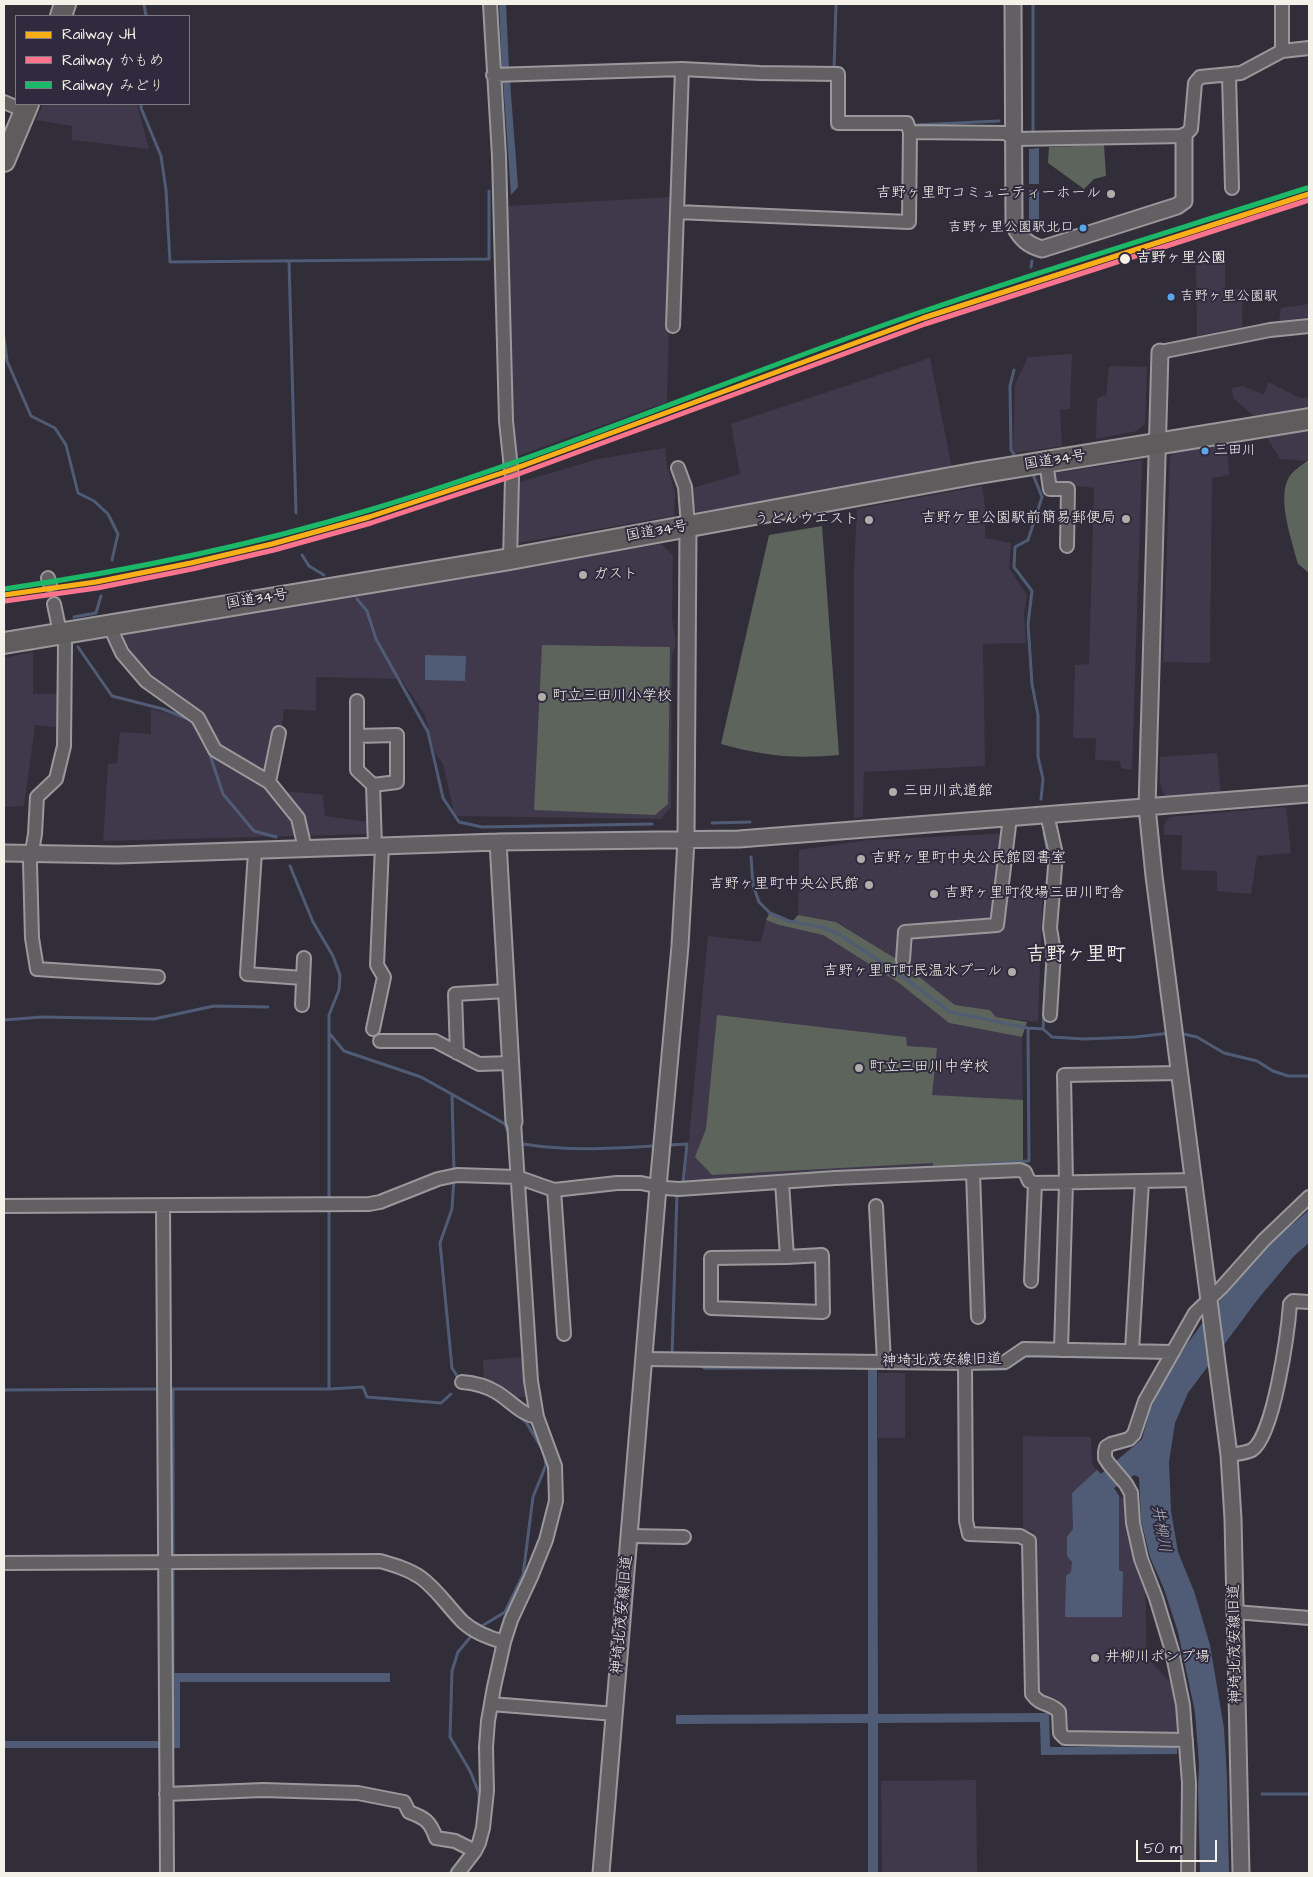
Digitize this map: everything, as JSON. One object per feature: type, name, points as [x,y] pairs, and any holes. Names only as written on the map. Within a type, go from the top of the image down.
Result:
[{"type":"highway","points":[[4,161],[27,107]]},
{"type":"highway","name":"国道34号","points":[[4,643],[510,559],[978,473],[1309,419]]},
{"type":"street","points":[[490,4],[501,205],[506,421],[512,478],[510,559]]},
{"type":"street","points":[[1013,4],[1014,225],[1020,238],[1031,246],[1042,249],[1178,206],[1184,201],[1184,136]]},
{"type":"street","points":[[1282,4],[1282,51]]},
{"type":"street","points":[[910,132],[1005,133],[1015,139],[1184,136],[1192,129],[1195,83],[1200,77],[1241,73],[1282,51],[1309,48]]},
{"type":"street","points":[[494,75],[682,69],[760,74],[838,74],[838,123],[907,122],[910,132],[909,222],[677,212]]},
{"type":"street","points":[[673,326],[676,193],[682,69]]},
{"type":"street","points":[[1228,75],[1232,188]]},
{"type":"street","points":[[1160,352],[1270,330],[1309,326]]},
{"type":"street","name":"神埼北茂安線旧道","points":[[1160,352],[1147,807],[1179,1073],[1229,1455],[1233,1519],[1241,1873]]},
{"type":"street","points":[[1046,462],[1050,489],[1068,489],[1066,546]]},
{"type":"street","points":[[644,1359],[680,946],[686,840],[688,526],[685,487],[678,468]]},
{"type":"street","points":[[54,604],[65,644],[64,746],[56,779],[37,797],[35,834],[31,854],[32,938],[37,969],[158,977]]},
{"type":"street","points":[[109,625],[122,653],[146,682],[198,718],[216,750],[269,782],[298,818],[305,849]]},
{"type":"street","points":[[357,701],[357,770],[373,785],[379,846],[377,965],[384,977],[373,1029]]},
{"type":"street","points":[[269,782],[279,733]]},
{"type":"street","points":[[357,736],[397,735],[396,782],[373,785]]},
{"type":"street","points":[[4,853],[118,855],[255,852],[498,842],[749,838],[1309,794]]},
{"type":"street","points":[[1047,814],[1056,854],[1050,928],[1054,952],[1050,1015]]},
{"type":"street","points":[[904,960],[905,932],[997,925],[1010,817]]},
{"type":"street","points":[[458,1873],[471,1848],[479,1843],[483,1828],[487,1791],[486,1747],[491,1704],[504,1642],[511,1620],[546,1540],[556,1501],[555,1466],[536,1417],[530,1381],[498,842]]},
{"type":"street","points":[[255,852],[247,974],[303,978]]},
{"type":"street","points":[[302,1005],[304,958]]},
{"type":"street","points":[[457,1053],[454,994],[507,991]]},
{"type":"street","points":[[380,1041],[435,1041],[480,1064],[511,1063]]},
{"type":"street","points":[[1061,1350],[1066,1183],[1064,1075],[1179,1073]]},
{"type":"street","points":[[4,1206],[369,1204],[380,1202],[438,1179],[453,1176],[518,1177],[554,1190],[641,1183],[679,1189],[1020,1170],[1025,1172],[1029,1181],[1034,1183],[1193,1180]]},
{"type":"street","points":[[973,1172],[978,1317]]},
{"type":"street","points":[[1132,1351],[1142,1181]]},
{"type":"street","points":[[782,1182],[787,1257]]},
{"type":"street","points":[[1031,1280],[1034,1183]]},
{"type":"street","points":[[554,1190],[564,1334]]},
{"type":"street","points":[[1188,1873],[1189,1783],[1183,1705],[1172,1651],[1156,1598],[1141,1559],[1134,1523],[1131,1493],[1105,1458],[1106,1447],[1129,1439],[1134,1434],[1146,1401],[1195,1313],[1209,1304],[1264,1240],[1309,1197]]},
{"type":"street","points":[[163,1205],[167,1873]]},
{"type":"street","points":[[876,1206],[884,1362]]},
{"type":"street","points":[[822,1256],[823,1312],[711,1308],[711,1258],[787,1257],[822,1256]]},
{"type":"street","points":[[1229,1455],[1252,1450],[1259,1442],[1268,1422],[1273,1403],[1288,1332],[1290,1304],[1293,1301],[1309,1302]]},
{"type":"street","name":"神埼北茂安線旧道","points":[[601,1873],[644,1359],[965,1363],[1004,1362],[1024,1350],[1172,1352]]},
{"type":"street","points":[[965,1363],[966,1520],[969,1534],[1020,1536],[1028,1541],[1032,1694],[1038,1702],[1053,1706],[1059,1712],[1060,1733],[1065,1738],[1186,1740]]},
{"type":"street","points":[[462,1382],[474,1383],[497,1392],[528,1416],[536,1417]]},
{"type":"street","points":[[630,1536],[684,1537]]},
{"type":"street","points":[[4,1563],[380,1561],[407,1570],[420,1577],[444,1598],[463,1622],[475,1631],[504,1642]]},
{"type":"street","points":[[1235,1612],[1309,1618]]},
{"type":"street","points":[[491,1704],[615,1714]]},
{"type":"street","points":[[166,1794],[263,1790],[358,1793],[404,1802],[409,1812],[422,1817],[432,1825],[436,1838],[455,1841],[471,1848]]},
{"type":"shaded area","points":[[43,105],[137,105],[149,149],[72,140],[72,126],[36,120]]},
{"type":"shaded area","points":[[1104,145],[1106,176],[1094,179],[1084,189],[1048,163],[1049,147]]},
{"type":"shaded area","points":[[672,197],[667,402],[515,457],[510,416],[508,206]]},
{"type":"shaded area","points":[[1225,255],[1225,289],[1243,289],[1242,327],[1197,336],[1196,265]]},
{"type":"shaded area","points":[[1309,304],[1309,317],[1279,321],[1281,308]]},
{"type":"shaded area","points":[[1072,354],[1070,409],[1060,410],[1062,446],[1016,453],[1013,449],[1015,384],[1028,357]]},
{"type":"shaded area","points":[[930,358],[952,468],[698,512],[691,507],[689,489],[740,474],[731,424]]},
{"type":"shaded area","points":[[1109,366],[1147,367],[1145,424],[1137,431],[1096,439],[1097,398],[1106,395]]},
{"type":"shaded area","points":[[1268,382],[1300,398],[1309,397],[1309,408],[1255,417],[1233,398],[1232,388],[1243,386],[1264,395]]},
{"type":"shaded area","points":[[1309,427],[1309,461],[1280,459],[1264,433]]},
{"type":"shaded area","points":[[1227,443],[1229,475],[1212,478],[1210,663],[1163,662],[1170,457],[1174,451]]},
{"type":"shaded area","points":[[665,448],[667,467],[675,492],[674,516],[518,543],[515,515],[517,483],[598,459]]},
{"type":"shaded area","points":[[1142,460],[1132,770],[1121,768],[1120,761],[1095,760],[1096,738],[1073,738],[1075,665],[1089,664],[1094,488],[1054,483],[1054,473]]},
{"type":"shaded area","points":[[1309,461],[1309,573],[1298,564],[1288,529],[1284,504],[1284,492],[1287,481],[1292,473]]},
{"type":"shaded area","points":[[982,486],[985,508],[985,538],[1011,543],[1009,568],[1027,595],[1024,613],[1026,643],[983,644],[985,766],[864,772],[863,817],[854,818],[854,572],[857,509]]},
{"type":"shaded area","points":[[822,526],[839,755],[779,756],[721,744],[769,535]]},
{"type":"shaded area","points":[[661,544],[673,555],[672,618],[676,644],[672,656],[671,807],[661,819],[455,816],[443,764],[435,753],[425,715],[401,679],[316,677],[316,711],[284,709],[275,781],[284,791],[323,795],[325,816],[369,822],[370,834],[103,841],[108,764],[117,763],[120,732],[151,734],[151,709],[194,720],[108,636]]},
{"type":"shaded area","points":[[542,645],[670,647],[668,804],[655,815],[534,810]]},
{"type":"shaded area","points":[[33,652],[33,694],[64,694],[62,728],[35,725],[24,806],[4,807],[4,658]]},
{"type":"shaded area","points":[[1217,753],[1221,796],[1166,799],[1160,784],[1160,757]]},
{"type":"shaded area","points":[[1286,807],[1291,853],[1257,856],[1251,894],[1217,891],[1217,871],[1181,870],[1182,835],[1164,835],[1164,826],[1169,817]]},
{"type":"shaded area","points":[[1015,833],[1008,887],[1040,887],[1043,889],[1038,1022],[995,1017],[990,1010],[955,1005],[898,960],[837,922],[798,915],[799,850],[869,840]]},
{"type":"shaded area","points":[[769,914],[791,923],[798,915],[836,922],[898,960],[955,1005],[990,1010],[996,1017],[1027,1022],[1022,1037],[949,1023],[899,983],[823,935],[779,925],[766,920]]},
{"type":"shaded area","name":"町立三田川中学校","points":[[766,920],[779,925],[823,935],[899,983],[949,1023],[1022,1037],[1023,1161],[685,1181],[708,936],[761,942]]},
{"type":"shaded area","points":[[717,1015],[906,1037],[907,1046],[937,1048],[932,1095],[1023,1100],[1023,1161],[933,1166],[933,1163],[712,1175],[695,1157],[706,1129]]},
{"type":"shaded area","points":[[523,1357],[526,1397],[512,1397],[484,1380],[483,1360]]},
{"type":"shaded area","points":[[878,1373],[905,1373],[905,1438],[878,1438]]},
{"type":"shaded area","points":[[1023,1436],[1091,1437],[1092,1464],[1127,1504],[1145,1587],[1147,1658],[1176,1688],[1182,1736],[1073,1736],[1064,1728],[1063,1708],[1057,1699],[1044,1698],[1035,1690],[1033,1531],[1023,1531]]},
{"type":"shaded area","points":[[976,1780],[977,1873],[882,1873],[881,1781]]},
{"type":"water","points":[[499,4],[506,4],[509,69],[502,70]]},
{"type":"water","points":[[503,81],[510,81],[518,187],[511,195]]},
{"type":"water","points":[[1039,148],[1039,184],[1029,184],[1029,149]]},
{"type":"water","points":[[1029,190],[1039,190],[1039,226],[1029,226]]},
{"type":"water","points":[[425,655],[466,656],[465,681],[425,680]]},
{"type":"water","name":"井柳川","points":[[1309,1210],[1309,1243],[1294,1256],[1258,1299],[1188,1393],[1175,1423],[1169,1462],[1171,1511],[1178,1552],[1194,1591],[1210,1645],[1224,1728],[1227,1778],[1229,1873],[1200,1873],[1199,1765],[1195,1712],[1178,1632],[1164,1589],[1150,1557],[1141,1520],[1139,1477],[1134,1475],[1114,1488],[1119,1496],[1119,1570],[1123,1572],[1122,1617],[1065,1617],[1066,1576],[1071,1572],[1072,1562],[1067,1556],[1067,1537],[1073,1529],[1072,1493],[1097,1470],[1101,1474],[1142,1439],[1150,1410],[1163,1381],[1187,1344],[1213,1309],[1264,1249]]},
{"type":"water","points":[[868,1366],[877,1366],[878,1714],[1049,1713],[1050,1747],[1177,1746],[1177,1754],[1041,1755],[1040,1722],[878,1723],[878,1873],[868,1873],[868,1723],[676,1724],[676,1715],[868,1714]]},
{"type":"water","points":[[173,1673],[390,1673],[390,1682],[180,1682],[180,1748],[173,1748]]},
{"type":"water","points":[[4,1741],[159,1741],[159,1748],[4,1748]]},
{"type":"waterway","points":[[144,4],[146,15]]},
{"type":"waterway","points":[[834,70],[836,4]]},
{"type":"waterway","points":[[1033,4],[1033,136]]},
{"type":"waterway","points":[[141,105],[161,156],[166,190],[170,262],[489,259],[489,191]]},
{"type":"waterway","points":[[832,120],[832,128],[837,128]]},
{"type":"waterway","points":[[914,125],[999,121]]},
{"type":"waterway","points":[[1031,267],[1032,261]]},
{"type":"waterway","points":[[289,262],[296,513]]},
{"type":"waterway","points":[[4,338],[7,361],[31,416],[55,428],[66,445],[78,493],[94,501],[108,514],[118,534],[112,560]]},
{"type":"waterway","points":[[1014,370],[1010,386],[1011,450],[1014,454]]},
{"type":"waterway","points":[[1034,477],[1042,497],[1028,540],[1015,547],[1014,567],[1032,591],[1028,624],[1032,684],[1038,715],[1038,757],[1043,779],[1041,799]]},
{"type":"waterway","points":[[302,555],[309,566],[324,575]]},
{"type":"waterway","points":[[74,617],[96,613],[101,596]]},
{"type":"waterway","points":[[357,599],[367,611],[376,639],[428,732],[443,798],[459,822],[482,827],[652,824]]},
{"type":"waterway","points":[[78,647],[112,696],[163,709],[191,720],[205,743]]},
{"type":"waterway","points":[[208,749],[223,794],[254,831],[276,837]]},
{"type":"waterway","points":[[712,823],[750,822]]},
{"type":"waterway","points":[[1044,833],[1050,864]]},
{"type":"waterway","points":[[751,857],[753,885],[759,902],[770,913],[789,921],[821,927],[837,933],[906,979],[950,1012],[1028,1028],[1043,1029],[1052,1037],[1084,1039],[1135,1037],[1171,1033]]},
{"type":"waterway","points":[[290,866],[313,922],[333,956],[340,975],[339,990],[329,1015],[329,1033],[344,1051],[421,1077],[505,1124],[510,1137]]},
{"type":"waterway","points":[[1044,927],[1047,953],[1044,1006]]},
{"type":"waterway","points":[[4,1020],[42,1017],[154,1019],[214,1006],[268,1007]]},
{"type":"waterway","points":[[1043,1029],[1044,1012]]},
{"type":"waterway","points":[[926,1168],[1029,1161],[1028,1028]]},
{"type":"waterway","points":[[329,1033],[329,1198]]},
{"type":"waterway","points":[[1179,1033],[1197,1037],[1224,1053],[1257,1061],[1273,1071],[1288,1076],[1309,1076]]},
{"type":"waterway","points":[[452,1095],[454,1172]]},
{"type":"waterway","points":[[523,1144],[587,1149],[651,1146]]},
{"type":"waterway","points":[[670,1145],[687,1144],[683,1183],[686,1183]]},
{"type":"waterway","points":[[454,1178],[452,1209],[440,1243],[452,1368],[459,1379]]},
{"type":"waterway","points":[[672,1356],[677,1193]]},
{"type":"waterway","points":[[173,1555],[173,1389],[329,1389],[329,1211]]},
{"type":"waterway","points":[[985,1369],[1006,1369],[1026,1356],[1158,1358]]},
{"type":"waterway","points":[[701,1365],[704,1368],[871,1368]]},
{"type":"waterway","points":[[874,1368],[905,1368]]},
{"type":"waterway","points":[[329,1389],[363,1387],[367,1397],[441,1403],[451,1394]]},
{"type":"waterway","points":[[4,1390],[157,1389]]},
{"type":"waterway","points":[[477,1629],[505,1612],[523,1575],[533,1497],[546,1465],[544,1452],[526,1422],[518,1415]]},
{"type":"waterway","points":[[173,1570],[173,1673]]},
{"type":"waterway","points":[[473,1634],[458,1652],[452,1671],[450,1737],[470,1771],[479,1793],[479,1807]]},
{"type":"waterway","points":[[1262,1794],[1309,1794]]},
{"type":"waterway","points":[[450,1873],[466,1852]]},
{"type":"tunnel","points":[[50,584],[54,604]]},
{"type":"rail line","name":"みどり","points":[[4,589],[186,557],[276,536],[366,511],[506,465],[921,312],[1307,188]]},
{"type":"rail line","name":"JH","points":[[4,595],[96,582],[191,563],[272,544],[369,517],[511,470],[923,318],[1309,194]]},
{"type":"rail line","name":"かもめ","points":[[5,601],[97,588],[192,569],[274,550],[371,523],[513,476],[925,324],[1309,200]]},
{"type":"place","name":"吉野ヶ里町コミュニティーホール","points":[[1111,194]]},
{"type":"place","name":"吉野ヶ里公園駅北口","points":[[1083,228]]},
{"type":"place","name":"吉野ヶ里公園","points":[[1125,259]]},
{"type":"place","name":"吉野ヶ里公園駅","points":[[1171,297]]},
{"type":"place","name":"三田川","points":[[1205,451]]},
{"type":"place","name":"吉野ケ里公園駅前簡易郵便局","points":[[1126,519]]},
{"type":"place","name":"うどんウエスト","points":[[869,520]]},
{"type":"place","name":"ガスト","points":[[583,575]]},
{"type":"place","name":"町立三田川小学校","points":[[542,697]]},
{"type":"place","name":"三田川武道館","points":[[893,792]]},
{"type":"place","name":"吉野ヶ里町中央公民館図書室","points":[[861,859]]},
{"type":"place","name":"吉野ヶ里町中央公民館","points":[[869,885]]},
{"type":"place","name":"吉野ヶ里町役場三田川町舎","points":[[934,894]]},
{"type":"place","name":"吉野ヶ里町町民温水プール","points":[[1012,972]]},
{"type":"place","name":"町立三田川中学校","points":[[859,1068]]},
{"type":"place","name":"井柳川ポンプ場","points":[[1095,1658]]},
{"type":"district","name":"吉野ヶ里町","points":[[1076,956]]}]
